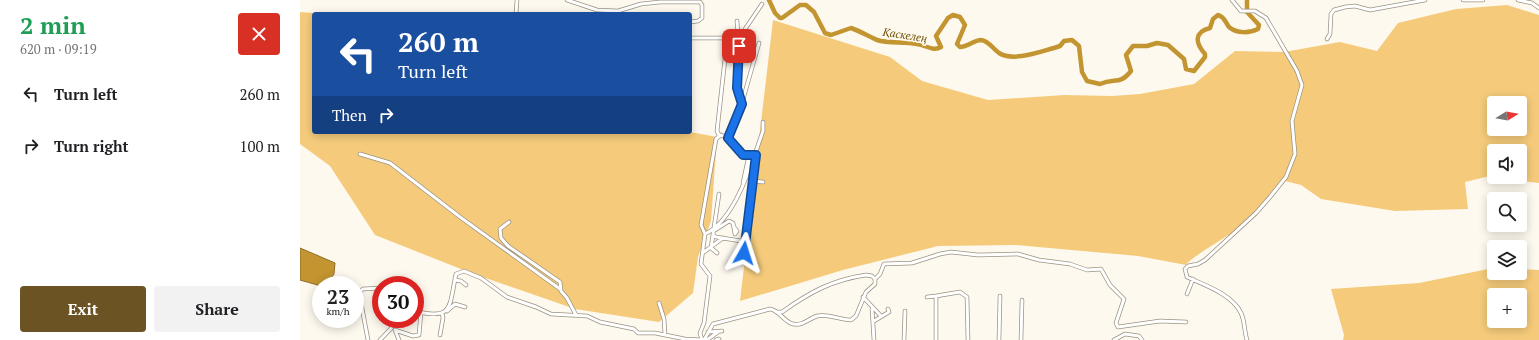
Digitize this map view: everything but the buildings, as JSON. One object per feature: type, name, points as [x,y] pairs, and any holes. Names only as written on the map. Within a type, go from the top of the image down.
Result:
[{"type":"street","points":[[516,12],[517,0]]},
{"type":"street","points":[[567,0],[597,10],[618,11],[640,4],[677,0],[700,2],[702,5],[702,18],[698,21],[692,22]]},
{"type":"street","points":[[1232,0],[1239,10],[1258,12],[1266,18],[1297,70],[1302,85],[1292,121],[1295,154],[1286,177],[1256,213],[1205,260],[1198,264],[1188,266],[1185,273],[1187,276],[1221,294],[1236,305],[1243,317],[1247,340]]},
{"type":"street","points":[[1326,39],[1330,34],[1331,14],[1338,8],[1355,6],[1374,10],[1382,6],[1425,0]]},
{"type":"street","points":[[1463,0],[1483,0]]},
{"type":"street","points":[[1518,0],[1532,3],[1539,8]]},
{"type":"street","points":[[738,39],[762,4]]},
{"type":"street","points":[[737,21],[737,88],[742,103]]},
{"type":"street","points":[[692,38],[723,38],[727,41],[717,131],[721,135],[728,137],[738,152],[744,155],[752,155]]},
{"type":"street","points":[[728,137],[742,103],[759,43]]},
{"type":"street","points":[[711,248],[712,234],[735,202],[749,170],[752,155],[763,131],[763,122]]},
{"type":"street","points":[[703,340],[700,332],[704,323],[710,276],[701,264],[706,234],[701,227],[716,139],[721,135]]},
{"type":"street","points":[[360,154],[390,163],[460,217],[560,289],[576,315]]},
{"type":"street","points":[[744,155],[747,160]]},
{"type":"street","points":[[742,184],[747,160],[752,155]]},
{"type":"street","points":[[744,253],[752,180],[752,155]]},
{"type":"street","points":[[752,180],[763,182]]},
{"type":"street","points":[[715,228],[719,194]]},
{"type":"street","points":[[715,228],[729,221],[733,223],[734,227]]},
{"type":"street","points":[[509,222],[502,227],[500,233],[501,238],[508,246],[560,282],[560,289]]},
{"type":"street","points":[[706,234],[741,241]]},
{"type":"street","points":[[704,252],[723,238]]},
{"type":"street","points":[[711,248],[717,253]]},
{"type":"street","points":[[874,279],[880,274],[884,264],[912,263],[951,252],[978,255],[1018,254],[1043,261],[1070,264],[1087,270],[1100,268],[1110,285],[1124,299],[1116,326],[1122,328],[1160,321],[1186,322]]},
{"type":"street","points":[[440,335],[443,312],[449,306],[458,273],[468,272],[488,282],[507,297],[536,306],[551,314],[576,315],[634,329],[638,333],[703,340]]},
{"type":"street","points":[[776,312],[782,312],[812,291],[824,286],[866,275],[872,276],[874,279]]},
{"type":"street","points":[[703,340],[713,324],[770,309],[786,321],[794,324],[802,324],[819,316],[851,320],[856,316],[863,298],[874,286],[874,279]]},
{"type":"street","points":[[1187,294],[1193,279]]},
{"type":"street","points":[[455,280],[462,281],[466,285]]},
{"type":"street","points":[[368,340],[359,290],[372,289]]},
{"type":"street","points":[[927,297],[955,292],[963,292],[966,294],[968,340]]},
{"type":"street","points":[[936,296],[936,340]]},
{"type":"street","points":[[999,340],[1000,296]]},
{"type":"street","points":[[863,298],[881,316]]},
{"type":"street","points":[[1021,340],[1022,300]]},
{"type":"street","points":[[659,303],[664,319],[665,335]]},
{"type":"street","points":[[424,313],[435,315],[448,311],[454,304],[465,307]]},
{"type":"street","points":[[872,308],[874,340]]},
{"type":"street","points":[[874,321],[889,312],[888,309]]},
{"type":"street","points":[[904,340],[905,311]]},
{"type":"street","points":[[1134,326],[1134,334]]},
{"type":"street","points":[[394,328],[413,336],[419,335],[420,328]]},
{"type":"street","points":[[380,340],[394,328]]},
{"type":"street","points":[[394,328],[399,340]]},
{"type":"street","points":[[707,340],[720,332],[708,332]]},
{"type":"street","points":[[1114,340],[1121,334],[1134,334],[1140,336],[1142,340]]},
{"type":"shaded area","points":[[1507,5],[1539,15],[1539,183],[1527,182],[1527,144],[1487,144],[1487,177],[1465,182],[1468,209],[1395,211],[1321,199],[1301,185],[1285,181],[1259,210],[1230,237],[1228,235],[1198,254],[1186,265],[1138,256],[1015,245],[938,246],[843,270],[740,301],[773,20],[890,57],[922,81],[988,100],[1064,95],[1112,96],[1140,94],[1194,84],[1235,51],[1284,52],[1340,42],[1377,51],[1398,23],[1456,9]]},
{"type":"shaded area","points":[[300,12],[312,13],[312,134],[692,134],[692,132],[717,137],[711,221],[698,257],[693,293],[659,322],[575,309],[471,273],[375,235],[330,166],[300,144]]},
{"type":"shaded area","points":[[300,248],[335,263],[333,276],[312,276],[312,283],[300,280]]},
{"type":"shaded area","points":[[1487,269],[1487,280],[1527,280],[1527,269],[1539,270],[1539,340],[1343,340],[1344,335],[1331,289],[1419,283]]},
{"type":"waterway","name":"Қаскелең","points":[[769,0],[775,13],[780,18],[800,5],[806,5],[814,12],[825,33],[831,35],[851,28],[877,40],[912,43],[932,49],[941,47],[936,36],[948,18],[953,15],[960,17],[965,25],[957,44],[960,47],[981,40],[986,42],[999,53],[1011,57],[1034,54],[1060,46],[1064,41],[1072,40],[1079,46],[1082,72],[1087,81],[1100,84],[1120,80],[1127,76],[1131,71],[1126,55],[1133,46],[1147,46],[1157,43],[1168,45],[1184,59],[1186,69],[1194,71],[1205,57],[1205,54],[1198,42],[1201,32],[1210,28],[1213,19],[1218,15],[1224,18],[1229,27],[1236,31],[1247,32],[1258,29],[1259,25],[1247,12]]},
{"type":"waterway","name":"Қаскелең","points":[[1247,0],[1247,10]]},
{"type":"route","points":[[739,46],[737,88],[742,104],[728,138],[738,152],[749,156],[756,155],[751,182],[744,253]]}]
